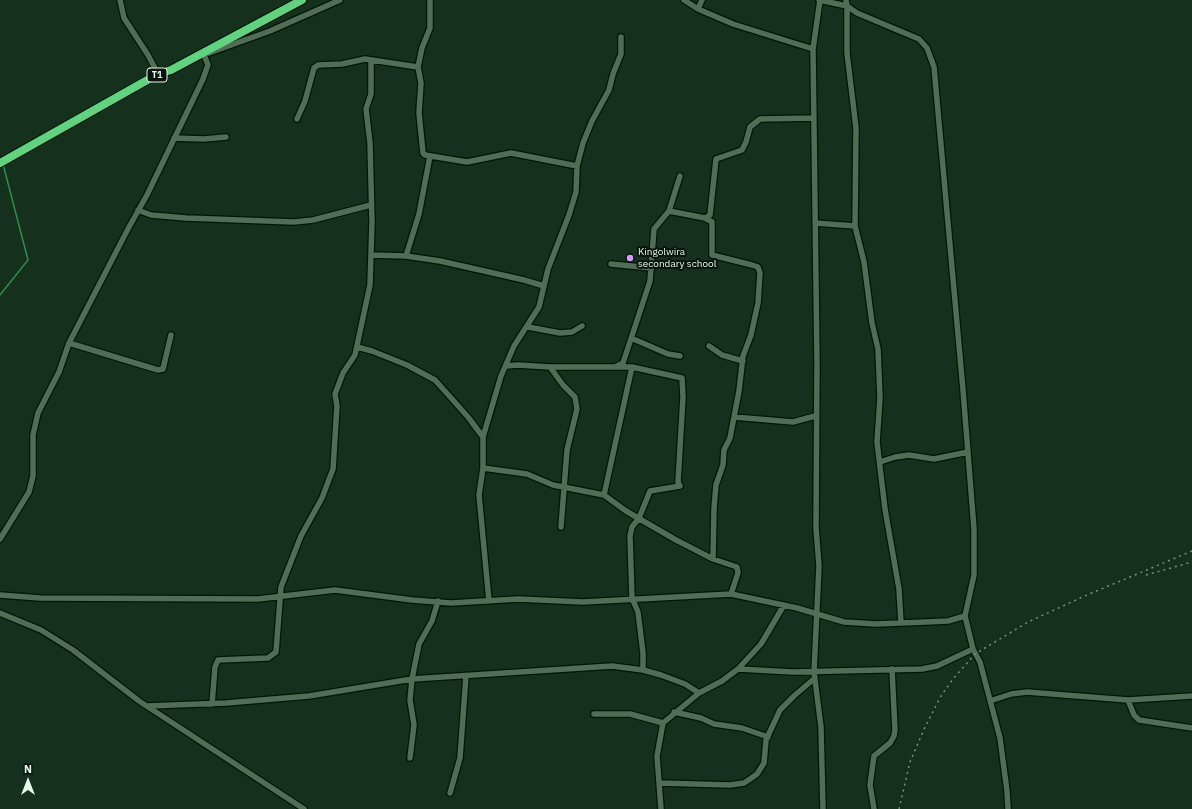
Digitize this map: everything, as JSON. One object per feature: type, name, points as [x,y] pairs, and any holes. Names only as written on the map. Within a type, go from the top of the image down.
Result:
[{"type":"highway","name":"T1","points":[[0,163],[158,74],[171,70],[302,0]]},
{"type":"street","points":[[120,0],[124,18],[148,55],[158,74]]},
{"type":"street","points":[[0,539],[29,492],[33,476],[33,435],[38,414],[59,372],[69,344],[147,195],[207,69],[204,53],[270,32],[340,0]]},
{"type":"street","points":[[430,0],[430,28],[422,48],[418,67],[421,82],[419,113],[421,147],[423,153],[430,156],[467,162],[511,153],[577,166]]},
{"type":"street","points":[[684,0],[733,24],[813,49]]},
{"type":"street","points":[[698,8],[702,0]]},
{"type":"street","points":[[822,809],[821,727],[814,672],[819,566],[816,528],[815,416],[817,362],[813,49],[819,0],[846,3],[857,13],[919,39],[927,48],[933,62],[974,529],[974,575],[965,616],[973,649],[980,662],[1000,738],[1008,791],[1008,809]]},
{"type":"street","points":[[846,3],[847,53],[856,128],[855,226],[864,262],[872,324],[878,349],[880,398],[877,442],[885,509],[899,589],[901,623]]},
{"type":"street","points":[[489,601],[479,495],[483,468],[483,437],[491,412],[496,386],[514,346],[528,327],[539,307],[548,269],[569,215],[576,192],[577,166],[592,120],[609,90],[613,74],[621,54],[621,37]]},
{"type":"street","points":[[297,119],[305,101],[316,66],[342,64],[360,59],[418,67]]},
{"type":"street","points":[[212,704],[215,667],[218,660],[268,658],[276,652],[278,641],[279,597],[288,567],[301,536],[322,498],[334,469],[337,406],[335,394],[357,347],[369,294],[371,255],[370,143],[366,109],[371,94],[371,60]]},
{"type":"street","points":[[705,218],[710,215],[716,159],[742,150],[746,142],[750,126],[760,119],[814,118]]},
{"type":"street","points":[[174,138],[204,139],[226,137]]},
{"type":"street","points":[[406,256],[419,214],[430,156]]},
{"type":"street","points":[[615,367],[623,363],[650,281],[654,229],[669,211],[680,176]]},
{"type":"street","points":[[138,210],[151,215],[186,218],[294,222],[313,220],[371,205]]},
{"type":"street","points":[[669,211],[705,218],[712,222],[712,255],[758,267],[760,273],[758,303],[743,361],[730,438],[724,450],[723,465],[716,485],[713,559]]},
{"type":"street","points":[[815,223],[855,226]]},
{"type":"street","points":[[371,255],[406,256],[440,261],[544,286]]},
{"type":"street","points":[[611,264],[652,268]]},
{"type":"street","points":[[528,327],[551,333],[560,333],[572,332],[582,326]]},
{"type":"street","points":[[69,344],[158,370],[163,369],[171,335]]},
{"type":"street","points":[[631,338],[668,354],[680,356]]},
{"type":"street","points":[[709,346],[722,355],[743,361]]},
{"type":"street","points":[[357,347],[372,351],[407,365],[434,380],[468,417],[483,437]]},
{"type":"street","points":[[506,366],[632,367],[681,377],[683,384],[678,482],[680,486],[650,491],[639,518],[632,527],[630,536],[632,598],[638,612],[643,670]]},
{"type":"street","points":[[550,367],[563,385],[575,397],[577,409],[567,450],[561,527]]},
{"type":"street","points":[[604,495],[632,367]]},
{"type":"street","points":[[734,416],[793,422],[815,416]]},
{"type":"street","points":[[880,462],[895,457],[910,455],[934,459],[968,452]]},
{"type":"street","points":[[483,468],[527,474],[553,485],[604,495],[639,518],[713,559],[737,567],[738,573],[731,594]]},
{"type":"street","points":[[0,595],[40,598],[182,600],[279,597],[303,595],[320,590],[335,590],[412,600],[489,601],[518,599],[583,602],[632,598],[684,598],[731,594],[784,605],[844,622],[876,624],[948,621],[965,616]]},
{"type":"street","points":[[410,758],[414,725],[410,700],[412,680],[419,644],[432,620],[438,601]]},
{"type":"street","points":[[661,809],[657,756],[663,722],[699,693],[722,681],[738,669],[761,644],[784,605]]},
{"type":"street","points":[[0,613],[41,630],[73,650],[147,706],[304,809]]},
{"type":"street","points":[[738,669],[814,672],[922,669],[937,666],[973,649]]},
{"type":"street","points":[[147,706],[212,704],[309,696],[412,680],[490,673],[519,673],[612,666],[643,670],[684,684],[699,693]]},
{"type":"street","points":[[874,809],[870,785],[874,756],[876,752],[890,743],[896,730],[892,669]]},
{"type":"street","points":[[450,792],[460,758],[466,676]]},
{"type":"street","points":[[659,783],[730,785],[744,783],[757,774],[764,763],[768,737],[785,704],[815,678]]},
{"type":"street","points":[[990,701],[1011,694],[1027,692],[1128,700],[1192,696]]},
{"type":"street","points":[[1128,700],[1134,715],[1139,720],[1192,728]]},
{"type":"street","points":[[674,712],[701,718],[714,724],[742,728],[768,737]]},
{"type":"street","points":[[594,714],[625,714],[663,722]]},
{"type":"waterway","points":[[0,295],[28,260],[3,164]]},
{"type":"railway","points":[[899,809],[910,762],[925,727],[941,696],[953,679],[975,654],[1028,622],[1087,595],[1192,551]]},
{"type":"railway","points":[[1146,575],[1192,562]]},
{"type":"place","name":"Kingolwira secondary school","points":[[630,258]]}]
